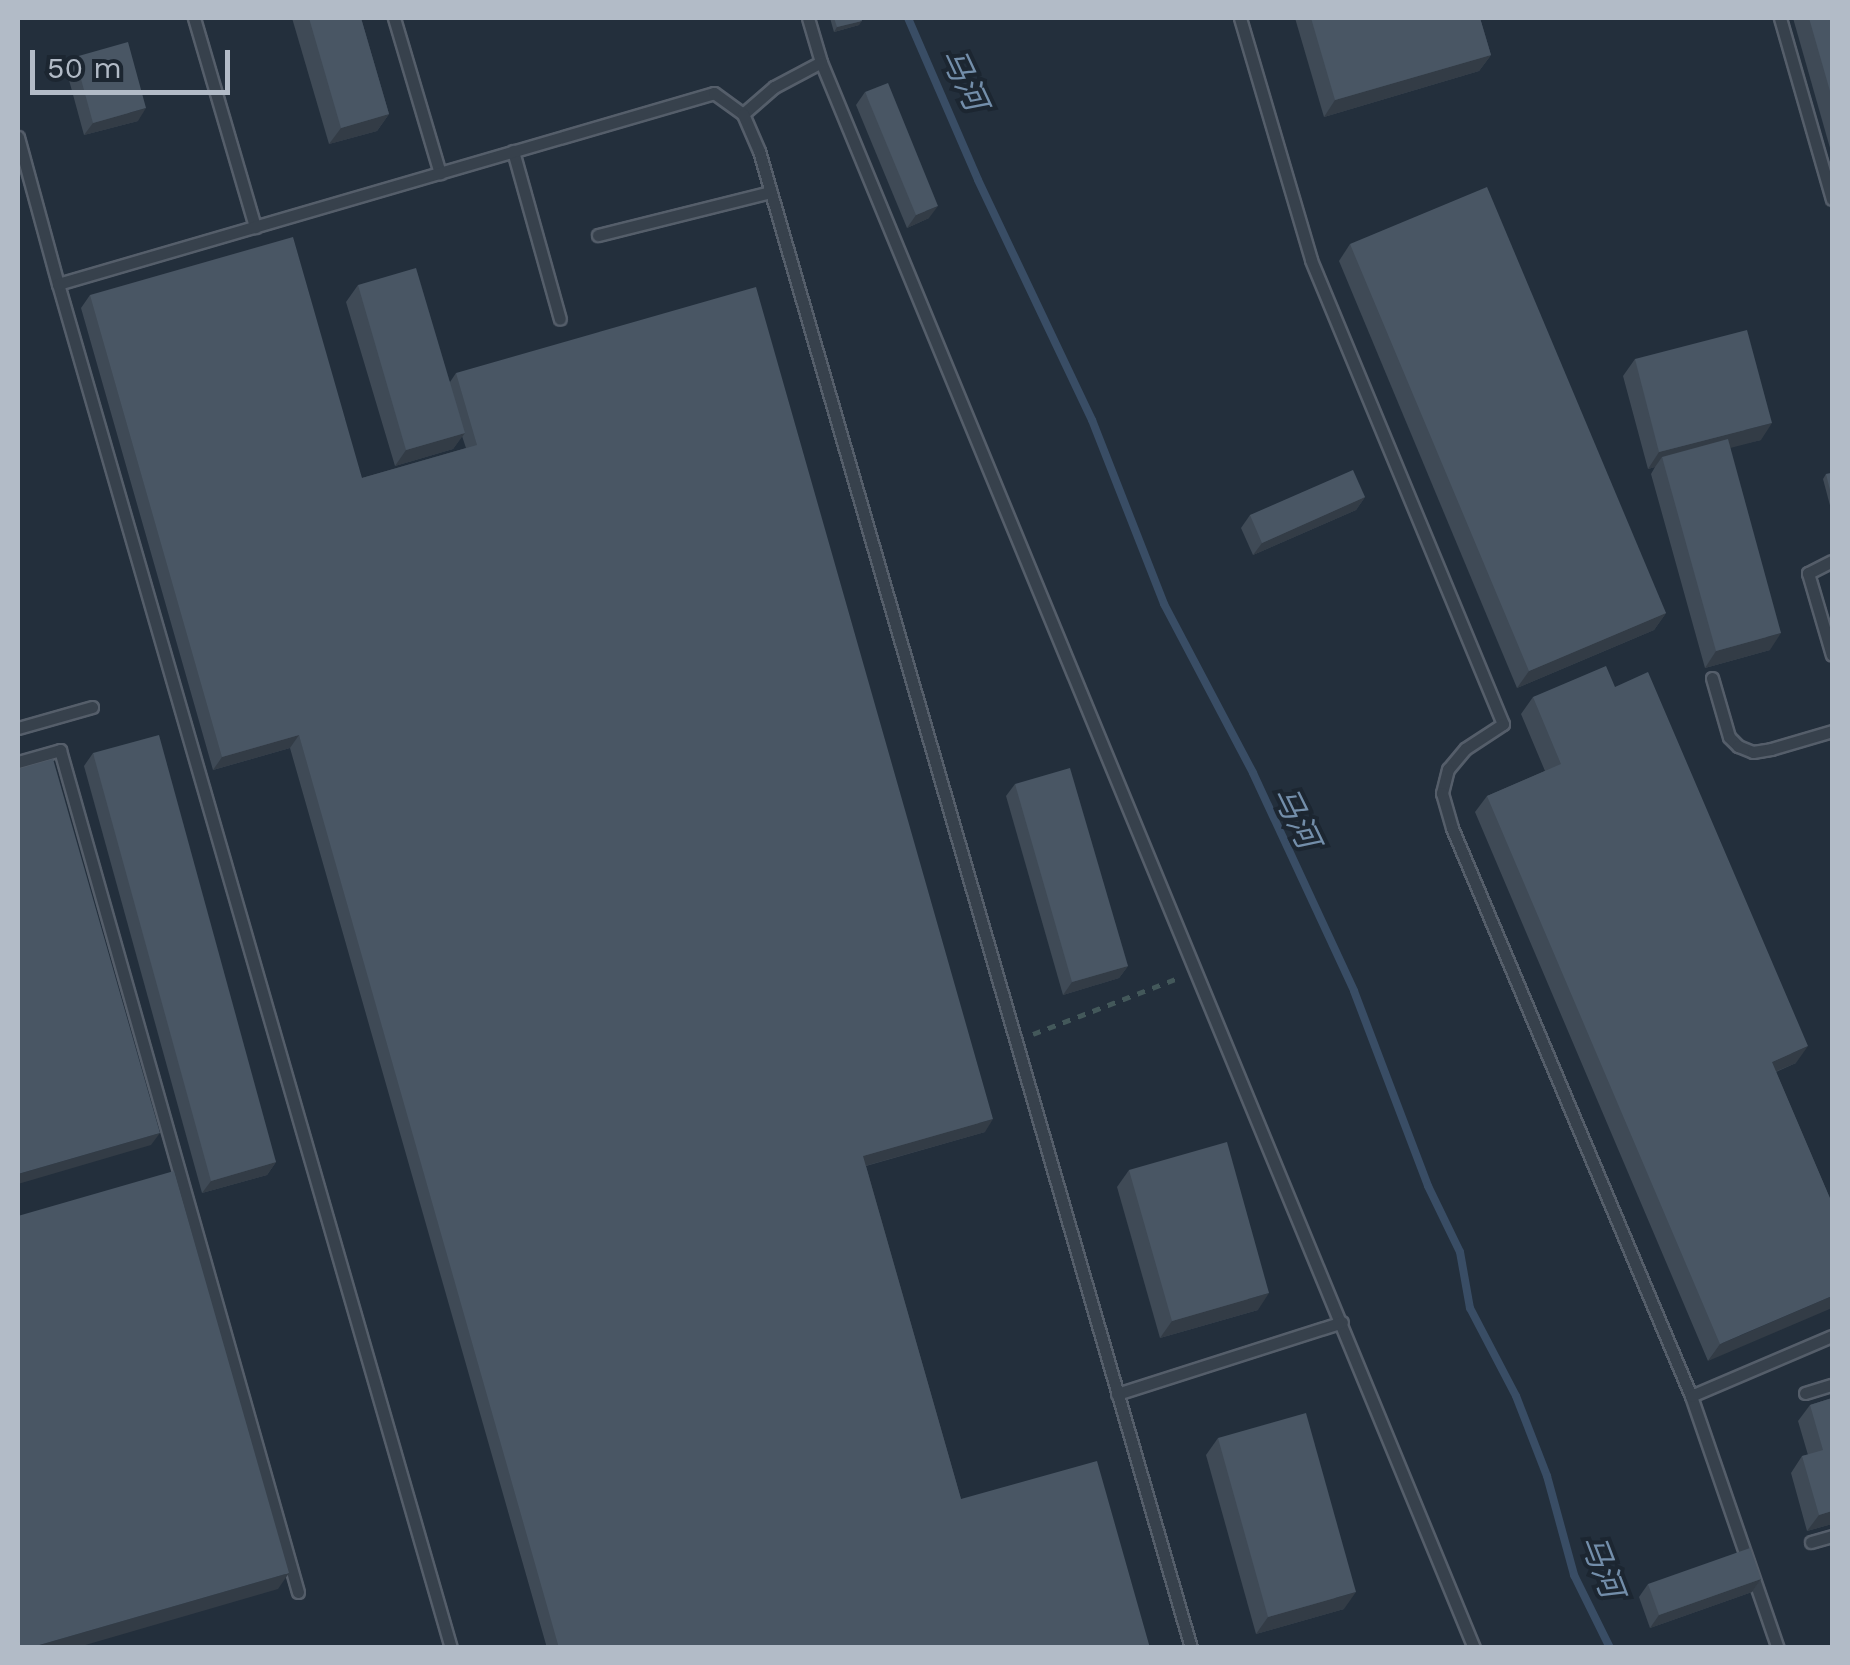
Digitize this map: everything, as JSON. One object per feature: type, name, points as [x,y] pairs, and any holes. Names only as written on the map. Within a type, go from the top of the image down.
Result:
[{"type":"lane","points":[[194,18],[255,227]]},
{"type":"lane","points":[[394,18],[440,173]]},
{"type":"lane","points":[[808,18],[821,62],[1474,1648]]},
{"type":"lane","points":[[1240,18],[1311,260],[1503,724],[1465,749],[1448,769],[1442,793],[1452,828],[1692,1396],[1778,1648]]},
{"type":"lane","points":[[1780,18],[1832,199]]},
{"type":"lane","points":[[743,114],[774,87],[821,62]]},
{"type":"lane","points":[[58,284],[714,93],[743,114],[770,192],[1191,1648]]},
{"type":"lane","points":[[18,137],[448,1647]]},
{"type":"lane","points":[[513,151],[560,319]]},
{"type":"lane","points":[[598,236],[770,192]]},
{"type":"lane","points":[[1832,561],[1808,573],[1832,655]]},
{"type":"lane","points":[[1712,678],[1728,737],[1738,746],[1753,752],[1832,731]]},
{"type":"lane","points":[[18,728],[92,708]]},
{"type":"lane","points":[[18,762],[60,750],[298,1592]]},
{"type":"lane","points":[[162,1178],[180,1173]]},
{"type":"lane","points":[[1118,1394],[1342,1322]]},
{"type":"lane","points":[[1692,1396],[1832,1336]]},
{"type":"lane","points":[[1806,1393],[1832,1385]]},
{"type":"lane","points":[[1811,1542],[1832,1536]]},
{"type":"path","points":[[1016,1041],[1196,971]]},
{"type":"building","points":[[309,18],[361,18],[389,114],[341,128]]},
{"type":"building","points":[[834,18],[861,18],[862,21],[837,27]]},
{"type":"building","points":[[1311,18],[1480,18],[1491,55],[1335,100]]},
{"type":"building","points":[[1809,18],[1832,18],[1832,98]]},
{"type":"building","points":[[128,42],[146,108],[93,123],[75,57]]},
{"type":"building","points":[[888,83],[938,206],[916,215],[865,92]]},
{"type":"building","points":[[1487,187],[1666,613],[1529,671],[1350,244]]},
{"type":"building","points":[[293,237],[362,478],[477,445],[456,373],[756,287],[993,1119],[863,1156],[961,1499],[1097,1461],[1150,1648],[559,1648],[299,735],[222,757],[90,295]]},
{"type":"building","points":[[416,268],[465,433],[406,450],[358,285]]},
{"type":"building","points":[[1747,330],[1772,423],[1659,452],[1635,359]]},
{"type":"building","points":[[1728,439],[1781,633],[1716,651],[1662,457]]},
{"type":"building","points":[[1353,470],[1365,497],[1262,543],[1250,515]]},
{"type":"building","points":[[1832,473],[1832,498],[1826,474]]},
{"type":"building","points":[[1606,666],[1615,687],[1648,672],[1808,1046],[1772,1062],[1832,1203],[1832,1296],[1720,1344],[1487,796],[1561,764],[1533,697]]},
{"type":"building","points":[[159,735],[276,1162],[211,1181],[93,753]]},
{"type":"building","points":[[53,759],[160,1133],[18,1174],[18,769]]},
{"type":"building","points":[[1070,768],[1128,966],[1072,982],[1015,784]]},
{"type":"building","points":[[1227,1142],[1269,1293],[1172,1321],[1129,1170]]},
{"type":"building","points":[[174,1171],[289,1573],[18,1648],[18,1216]]},
{"type":"building","points":[[1832,1398],[1832,1511],[1819,1515],[1802,1456],[1823,1450],[1810,1405]]},
{"type":"building","points":[[1306,1413],[1356,1592],[1268,1617],[1218,1438]]},
{"type":"building","points":[[1750,1548],[1761,1579],[1659,1615],[1648,1584]]},
{"type":"waterway","name":"马河","points":[[908,18],[978,180],[1092,420],[1164,604],[1253,773],[1354,991],[1428,1186],[1460,1252],[1470,1308],[1516,1396],[1547,1476],[1574,1575],[1610,1648]]}]
